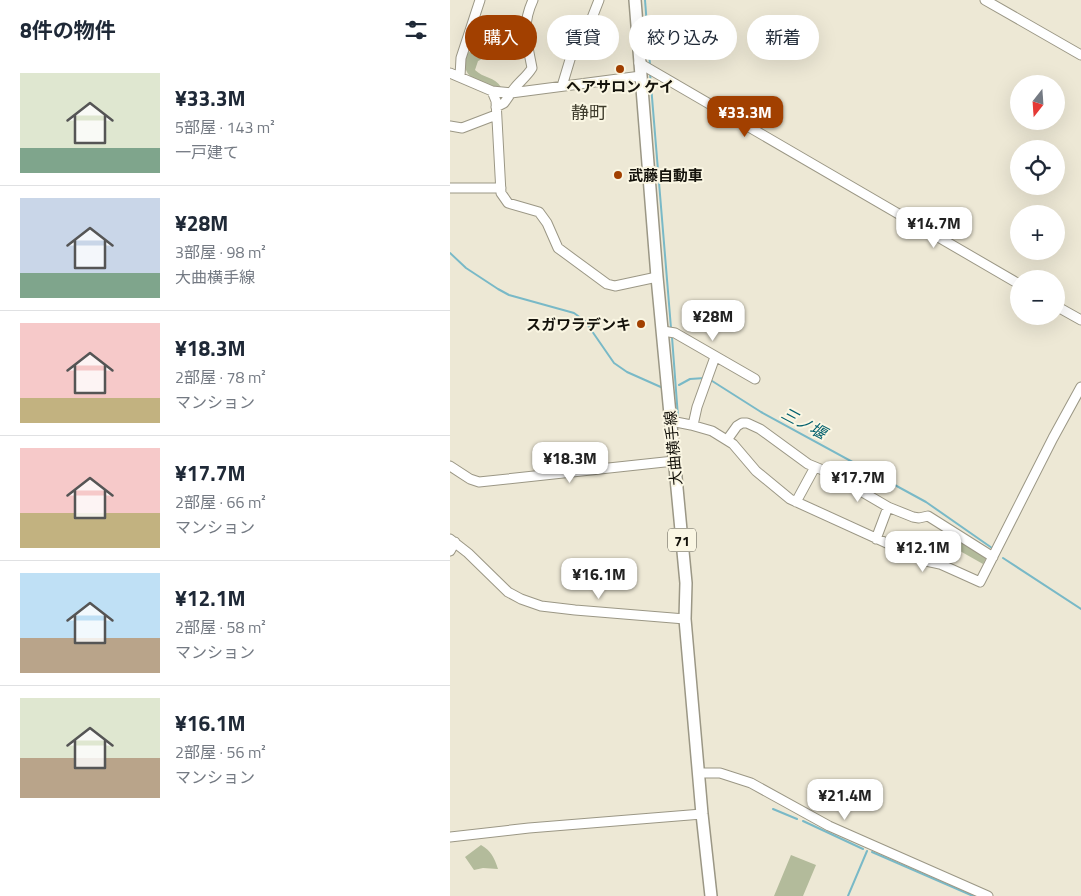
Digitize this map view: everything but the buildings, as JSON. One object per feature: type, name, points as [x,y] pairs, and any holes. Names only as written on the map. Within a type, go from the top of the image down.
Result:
[{"type":"main road","name":"大曲横手線","points":[[635,0],[639,63],[686,583],[685,619],[698,773],[711,896]]},
{"type":"street","points":[[460,76],[461,58],[480,0]]},
{"type":"street","points":[[450,126],[462,128],[496,111],[504,103],[516,84],[526,77],[532,68],[525,28],[528,11],[533,0]]},
{"type":"street","points":[[562,86],[575,43],[590,23],[600,0]]},
{"type":"street","points":[[985,0],[1081,55]]},
{"type":"street","points":[[639,63],[1010,279]]},
{"type":"street","points":[[450,73],[492,92],[511,93],[641,76]]},
{"type":"street","points":[[492,92],[496,101],[503,198],[508,203],[539,212],[547,223],[558,248],[607,284],[614,286],[658,277]]},
{"type":"street","points":[[450,188],[501,188]]},
{"type":"street","points":[[1065,311],[1081,320]]},
{"type":"street","points":[[663,331],[675,333],[754,378]]},
{"type":"street","points":[[693,425],[697,407],[715,357]]},
{"type":"street","points":[[671,421],[712,431],[727,440],[756,471],[790,499],[926,561],[940,564],[980,582],[1081,387]]},
{"type":"street","points":[[727,440],[736,426],[742,422],[747,423],[775,439],[808,464],[830,473],[888,507],[913,517],[928,516],[993,557]]},
{"type":"street","points":[[450,466],[470,479],[479,482],[674,461]]},
{"type":"street","points":[[796,502],[815,467]]},
{"type":"street","points":[[876,538],[888,507]]},
{"type":"street","points":[[452,540],[508,592],[541,606],[685,619]]},
{"type":"street","points":[[450,551],[452,540]]},
{"type":"street","points":[[698,773],[720,773],[751,783],[829,826],[988,896]]},
{"type":"street","points":[[450,837],[529,828],[702,814]]},
{"type":"green space","points":[[465,60],[480,60],[475,70],[496,81],[501,87],[499,90],[473,79],[468,74]]},
{"type":"green space","points":[[949,532],[986,558],[983,564],[944,542]]},
{"type":"green space","points":[[481,845],[492,855],[498,869],[483,868],[474,870],[465,857]]},
{"type":"green space","points":[[791,855],[816,865],[803,896],[774,896]]},
{"type":"waterway","points":[[645,0],[650,65]]},
{"type":"waterway","points":[[650,73],[671,328]]},
{"type":"waterway","name":"三ノ堰","points":[[450,253],[466,268],[509,295],[574,313],[585,321],[614,363],[627,372],[663,388]]},
{"type":"waterway","points":[[672,337],[678,417]]},
{"type":"waterway","name":"三ノ堰","points":[[679,385],[690,379],[705,378]]},
{"type":"waterway","name":"三ノ堰","points":[[709,379],[761,412],[926,502],[992,548]]},
{"type":"waterway","name":"三ノ堰","points":[[1003,558],[1081,609]]},
{"type":"waterway","points":[[773,809],[797,819]]},
{"type":"waterway","points":[[803,821],[863,849]]},
{"type":"waterway","points":[[848,896],[867,851]]},
{"type":"waterway","points":[[872,852],[973,896]]},
{"type":"place","name":"ヘアサロン ケイ","points":[[620,69]]},
{"type":"place","name":"武藤自動車","points":[[618,175]]},
{"type":"place","name":"スガワラデンキ","points":[[641,324]]},
{"type":"district","name":"静町","points":[[589,112]]}]
